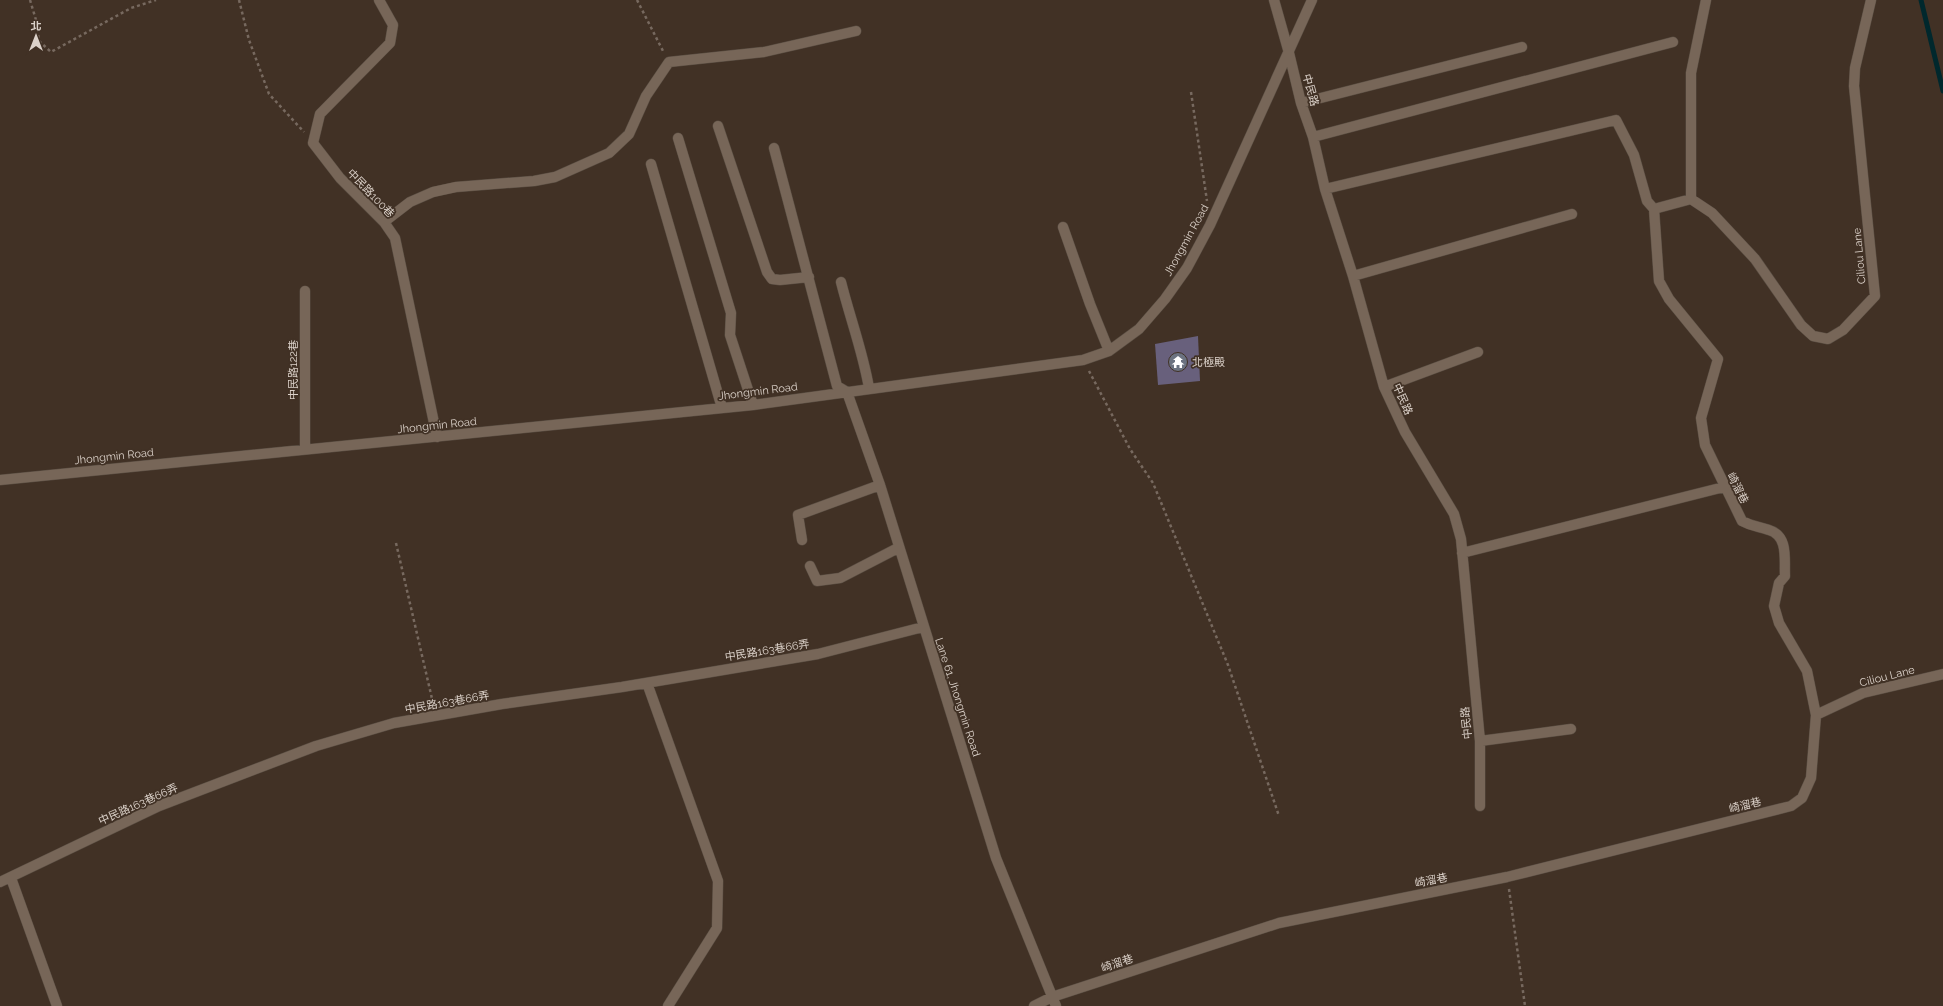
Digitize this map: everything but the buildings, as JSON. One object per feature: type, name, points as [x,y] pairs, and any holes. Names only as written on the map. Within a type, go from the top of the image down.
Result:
[{"type":"street","points":[[313,143],[320,114],[390,43],[393,25],[380,0]]},
{"type":"street","name":"中民路","points":[[1274,0],[1301,102],[1313,137],[1324,189],[1353,276],[1384,387],[1405,432],[1454,514],[1462,553],[1480,741],[1480,806]]},
{"type":"street","name":"Jhongmin Road","points":[[0,480],[753,405],[1083,360],[1109,350],[1139,328],[1165,299],[1187,268],[1210,225],[1312,0]]},
{"type":"street","points":[[1324,189],[1616,120],[1634,155],[1647,201],[1654,209],[1691,199],[1691,73],[1706,0]]},
{"type":"street","name":"Ciliou Lane","points":[[1691,199],[1712,213],[1755,259],[1801,325],[1813,336],[1828,339],[1843,330],[1875,296],[1854,86],[1855,68],[1871,0]]},
{"type":"street","points":[[384,222],[410,202],[433,192],[456,187],[534,181],[555,177],[609,153],[629,134],[646,96],[669,62],[764,52],[856,31]]},
{"type":"street","points":[[1313,137],[1673,42]]},
{"type":"street","points":[[1301,102],[1522,47]]},
{"type":"street","points":[[718,126],[767,272],[772,279],[780,280],[809,277]]},
{"type":"street","points":[[678,138],[731,313],[730,335],[753,405]]},
{"type":"street","name":"中民路100巷","points":[[313,143],[340,178],[384,222],[394,238],[437,437]]},
{"type":"street","points":[[774,148],[837,386],[847,392]]},
{"type":"street","points":[[652,164],[722,408]]},
{"type":"street","name":"崎溜巷","points":[[1034,1006],[1054,1001],[1279,923],[1507,877],[1791,806],[1802,798],[1811,778],[1816,716],[1807,671],[1779,623],[1774,606],[1779,583],[1785,576],[1784,543],[1779,535],[1769,530],[1753,527],[1742,521],[1724,487],[1705,445],[1701,418],[1718,359],[1669,299],[1659,281],[1654,209]]},
{"type":"street","points":[[1353,276],[1572,214]]},
{"type":"street","points":[[1063,228],[1090,304],[1109,350]]},
{"type":"street","points":[[841,282],[851,323],[864,357],[869,388]]},
{"type":"street","name":"中民路122巷","points":[[305,449],[306,291]]},
{"type":"street","points":[[1384,387],[1478,352]]},
{"type":"street","name":"Lane 61, Jhongmin Road","points":[[847,392],[880,485],[898,548],[996,858],[1054,1001]]},
{"type":"street","points":[[802,540],[798,515],[880,485]]},
{"type":"street","points":[[1462,553],[1724,487]]},
{"type":"street","points":[[810,566],[817,581],[840,578],[898,548]]},
{"type":"street","name":"中民路163巷66弄","points":[[0,882],[174,800],[316,746],[394,723],[818,654],[923,627]]},
{"type":"street","name":"Ciliou Lane","points":[[1816,716],[1863,693],[1943,674]]},
{"type":"street","points":[[647,683],[718,881],[717,928],[668,1006]]},
{"type":"street","points":[[1480,741],[1571,729]]},
{"type":"street","points":[[11,878],[57,1006]]},
{"type":"path","points":[[30,0],[36,20],[39,41],[52,52],[131,8],[156,0]]},
{"type":"path","points":[[239,0],[249,40],[269,94],[313,143]]},
{"type":"path","points":[[637,0],[669,62]]},
{"type":"path","points":[[1192,92],[1207,202]]},
{"type":"path","points":[[1083,360],[1130,449],[1153,483],[1228,664],[1279,816]]},
{"type":"path","points":[[396,542],[435,716]]},
{"type":"path","points":[[1507,877],[1525,1006]]},
{"type":"waterway","points":[[1921,0],[1943,91]]},
{"type":"place","name":"北極殿","points":[[1178,362]]}]
